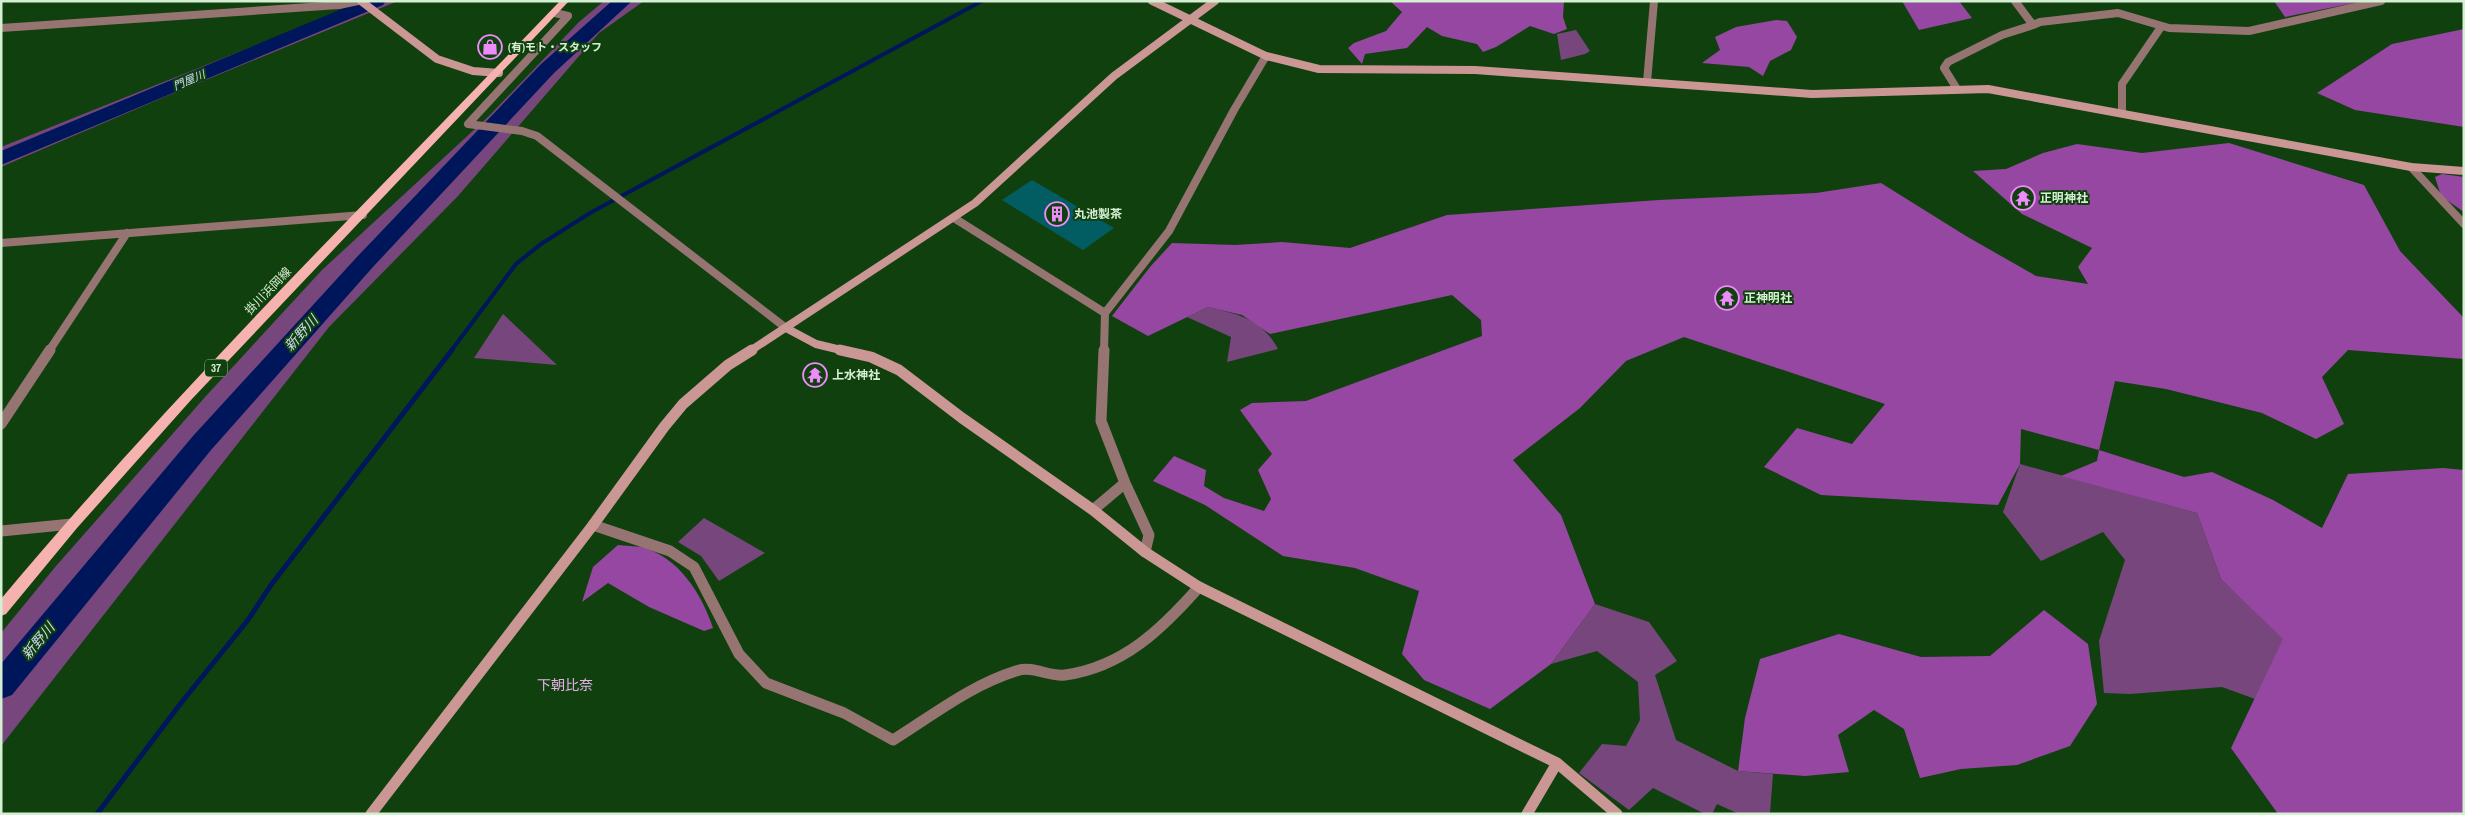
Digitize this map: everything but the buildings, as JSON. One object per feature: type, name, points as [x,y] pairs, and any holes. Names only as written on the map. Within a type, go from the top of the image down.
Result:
[{"type":"main road","name":"掛川浜岡線","points":[[1,610],[72,524],[187,397],[363,215],[435,136],[499,73],[565,1]]},
{"type":"street","points":[[1,28],[330,6],[360,1],[436,59],[473,71],[499,73]]},
{"type":"street","points":[[1152,1],[1266,56],[1319,69],[1475,70],[1812,94],[1956,89],[2017,93],[2411,167],[2464,171]]},
{"type":"street","points":[[371,814],[593,525],[664,427],[683,404],[728,365],[954,218],[974,203],[1114,76],[1215,1]]},
{"type":"street","points":[[1647,82],[1654,1]]},
{"type":"street","points":[[2014,1],[2033,25]]},
{"type":"street","points":[[1956,89],[1944,68],[1948,62],[2002,35],[2040,22],[2107,13],[2142,19],[2161,27],[2250,31],[2381,1]]},
{"type":"street","points":[[555,13],[568,16],[468,124],[522,131],[537,136],[724,284],[786,328],[816,344],[871,356],[899,370],[962,418],[1093,510],[1145,552],[1199,587],[1557,764],[1617,814]]},
{"type":"street","points":[[2122,112],[2122,84],[2161,27]]},
{"type":"street","points":[[1145,552],[1149,535],[1125,483],[1101,420],[1105,313],[1169,231],[1234,110],[1266,56]]},
{"type":"street","points":[[2411,167],[2464,224]]},
{"type":"street","points":[[1,243],[363,215]]},
{"type":"street","points":[[954,218],[1105,313]]},
{"type":"street","points":[[1,424],[127,232]]},
{"type":"street","points":[[1093,510],[1125,483]]},
{"type":"street","points":[[1,531],[72,524]]},
{"type":"street","points":[[593,525],[670,551],[694,567],[739,654],[766,682],[844,713],[892,740],[995,678],[1021,669],[1061,675],[1105,666],[1133,652],[1170,618],[1199,587]]},
{"type":"street","points":[[1527,814],[1557,764]]},
{"type":"shaded area","points":[[366,1],[398,1],[162,98],[1,167],[1,147]]},
{"type":"shaded area","points":[[604,1],[644,1],[599,33],[458,196],[329,327],[1,746],[1,633],[56,566],[206,396],[322,270],[489,116],[579,22]]},
{"type":"shaded area","points":[[1390,1],[1564,1],[1563,17],[1567,29],[1554,34],[1530,26],[1496,47],[1483,52],[1477,44],[1442,36],[1427,27],[1407,48],[1365,54],[1362,64],[1348,48],[1354,43],[1386,31],[1402,12]]},
{"type":"shaded area","points":[[1902,1],[1959,1],[1972,18],[1919,30]]},
{"type":"shaded area","points":[[2274,1],[2364,1],[2285,17]]},
{"type":"shaded area","points":[[1776,20],[1787,21],[1797,37],[1791,50],[1770,61],[1763,76],[1749,67],[1702,63],[1720,50],[1715,37],[1736,27]]},
{"type":"shaded area","points":[[2464,29],[2464,127],[2355,110],[2317,93],[2392,44]]},
{"type":"shaded area","points":[[1576,30],[1590,51],[1561,60],[1557,34]]},
{"type":"shaded area","points":[[2229,143],[2364,185],[2400,251],[2464,318],[2464,359],[2348,350],[2322,377],[2344,424],[2316,439],[2262,413],[2166,389],[2115,381],[2099,450],[2021,429],[2020,464],[1998,505],[1821,495],[1764,467],[1797,428],[1852,444],[1885,404],[1684,337],[1626,361],[1580,408],[1513,460],[1561,515],[1595,604],[1551,664],[1490,709],[1424,680],[1402,654],[1419,591],[1355,568],[1283,556],[1205,505],[1153,481],[1174,456],[1206,470],[1204,486],[1224,498],[1264,511],[1271,499],[1258,470],[1272,454],[1240,410],[1252,403],[1306,401],[1482,336],[1481,320],[1452,295],[1270,334],[1242,315],[1208,307],[1148,336],[1112,316],[1150,267],[1172,243],[1235,245],[1282,242],[1350,248],[1447,215],[1659,200],[1816,193],[1881,183],[1966,236],[2036,276],[2088,284],[2078,267],[2092,248],[2022,214],[1973,171],[2006,169],[2043,153],[2077,144],[2142,153]]},
{"type":"shaded area","points":[[2442,174],[2464,177],[2464,212],[2441,196],[2435,177]]},
{"type":"shaded area","points":[[1208,307],[1239,315],[1257,324],[1272,339],[1278,349],[1227,362],[1231,337],[1187,317]]},
{"type":"shaded area","points":[[503,314],[557,365],[474,358]]},
{"type":"shaded area","points":[[2099,450],[2184,477],[2212,472],[2273,500],[2322,528],[2348,474],[2443,468],[2464,470],[2464,814],[2278,814],[2231,748],[2283,639],[2221,579],[2197,513],[2061,476],[2097,461]]},
{"type":"shaded area","points":[[2020,464],[2197,513],[2221,579],[2292,644],[2255,699],[2222,687],[2130,694],[2104,693],[2099,641],[2125,560],[2103,532],[2041,561],[2003,512]]},
{"type":"shaded area","points":[[704,518],[765,553],[719,581],[701,556],[678,542]]},
{"type":"shaded area","points":[[618,545],[641,547],[654,552],[677,568],[695,590],[713,628],[704,631],[649,607],[608,583],[582,602],[593,567]]},
{"type":"shaded area","points":[[1595,604],[1649,622],[1677,661],[1655,675],[1676,740],[1738,771],[1773,774],[1770,813],[1739,814],[1717,804],[1712,814],[1705,814],[1653,788],[1629,810],[1579,773],[1602,744],[1626,746],[1640,720],[1638,682],[1597,651],[1551,664]]},
{"type":"shaded area","points":[[2044,610],[2088,644],[2097,704],[2070,746],[2017,765],[1961,769],[1920,778],[1904,729],[1874,710],[1838,735],[1849,772],[1805,776],[1738,771],[1745,718],[1760,659],[1839,634],[1921,657],[1990,656]]},
{"type":"waterway","name":"門屋川","points":[[1,159],[377,1]]},
{"type":"waterway","name":"新野川","points":[[1,686],[202,443],[364,263],[547,69],[623,1]]},
{"type":"waterway","points":[[451,351],[516,264],[541,244],[590,213],[982,1]]},
{"type":"waterway","points":[[97,814],[181,703],[248,620],[271,585],[452,350]]},
{"type":"place","name":"(有)モト・スタッフ","points":[[490,47]]},
{"type":"place","name":"正明神社","points":[[2023,198]]},
{"type":"place","name":"丸池製茶","points":[[1057,214]]},
{"type":"place","name":"正神明社","points":[[1727,298]]},
{"type":"place","name":"上水神社","points":[[815,375]]},
{"type":"district","name":"下朝比奈","points":[[565,685]]}]
